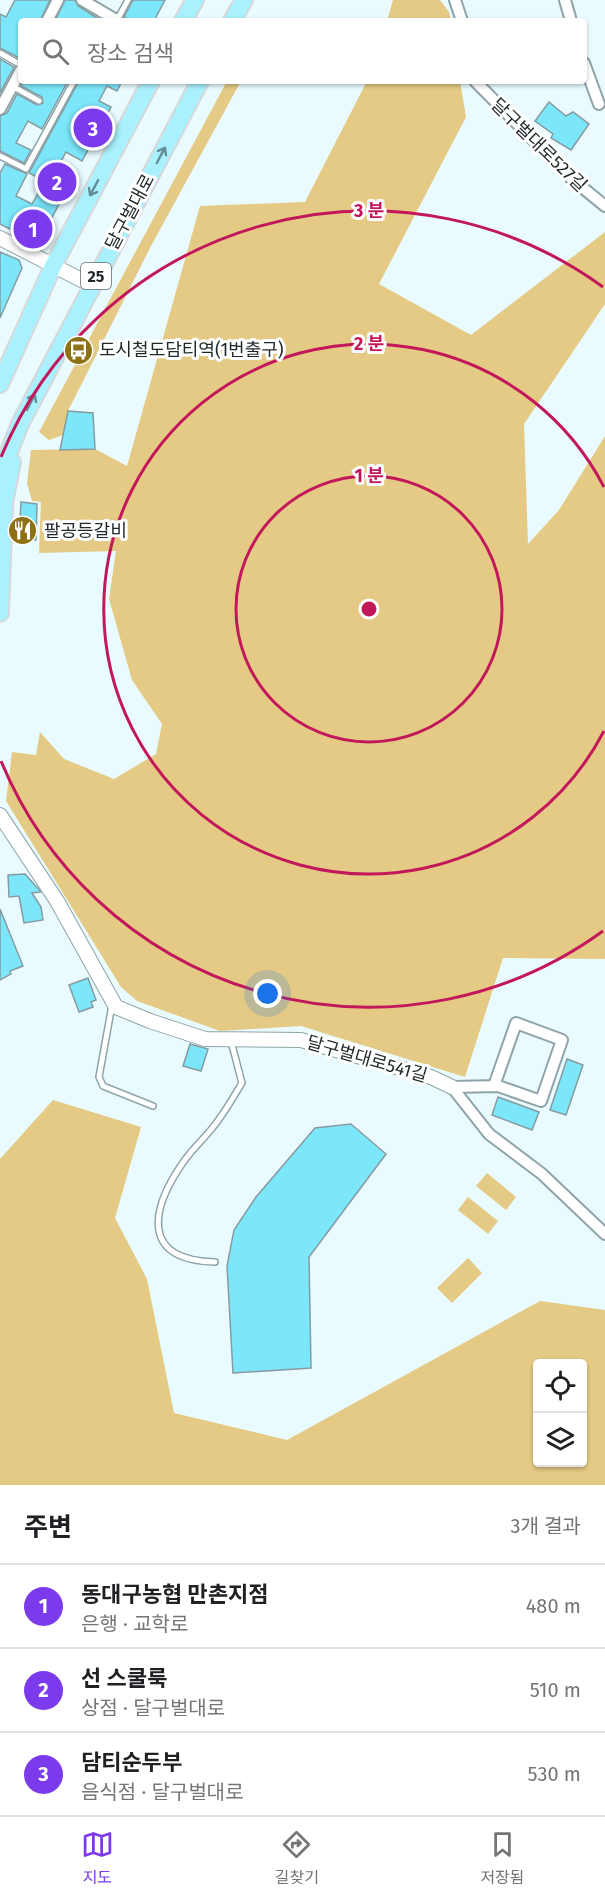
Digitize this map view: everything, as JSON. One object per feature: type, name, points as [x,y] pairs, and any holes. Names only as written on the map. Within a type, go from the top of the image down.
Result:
[{"type":"main road","points":[[185,18],[195,0]]},
{"type":"main road","points":[[234,18],[243,0]]},
{"type":"main road","name":"25","points":[[0,384],[54,264],[149,84]]},
{"type":"main road","name":"달구벌대로","points":[[0,475],[20,424],[198,84]]},
{"type":"main road","points":[[0,613],[4,503],[20,424]]},
{"type":"street","points":[[49,18],[58,0]]},
{"type":"street","points":[[82,0],[110,18]]},
{"type":"street","points":[[455,0],[461,18]]},
{"type":"street","points":[[565,0],[569,18]]},
{"type":"street","points":[[587,71],[599,104]]},
{"type":"street","points":[[0,109],[18,75]]},
{"type":"street","name":"달구벌대로527길","points":[[478,84],[572,179],[605,206]]},
{"type":"street","points":[[0,238],[91,285]]},
{"type":"street","points":[[0,815],[57,901],[113,1001]]},
{"type":"street","name":"달구벌대로541길","points":[[113,1001],[116,1007],[206,1039],[301,1040],[431,1077],[452,1087],[489,1134],[542,1174],[605,1234]]},
{"type":"street","points":[[452,1087],[494,1086],[541,1101],[562,1040],[516,1023],[494,1086]]},
{"type":"lane","points":[[114,18],[128,0]]},
{"type":"lane","points":[[0,53],[18,63]]},
{"type":"lane","points":[[0,156],[26,170],[72,84]]},
{"type":"lane","points":[[12,86],[39,102]]},
{"type":"lane","points":[[113,1001],[99,1077],[103,1086],[153,1106]]},
{"type":"lane","points":[[215,1262],[180,1257],[166,1246],[158,1232],[158,1216],[165,1192],[184,1160],[218,1122],[242,1083],[231,1040]]},
{"type":"shaded area","points":[[393,0],[440,0],[449,12],[450,18],[388,18]]},
{"type":"shaded area","points":[[225,84],[239,84],[151,246],[68,411],[63,435],[49,440],[39,432]]},
{"type":"shaded area","points":[[365,84],[460,84],[466,117],[379,284],[471,335],[605,232],[605,304],[524,424],[528,544],[559,510],[605,436],[605,959],[503,958],[465,1077],[301,1026],[220,1031],[137,1001],[121,987],[6,801],[12,752],[36,755],[40,732],[64,759],[114,779],[156,754],[162,724],[132,680],[109,599],[116,551],[39,553],[41,502],[32,501],[27,483],[31,450],[95,449],[127,466],[200,206],[305,202]]},
{"type":"shaded area","points":[[53,1100],[141,1127],[115,1218],[147,1279],[174,1413],[287,1440],[540,1301],[605,1310],[605,1485],[0,1485],[0,1159]]},
{"type":"shaded area","points":[[487,1173],[516,1197],[506,1210],[476,1186]]},
{"type":"shaded area","points":[[468,1197],[498,1221],[488,1234],[458,1210]]},
{"type":"shaded area","points":[[468,1258],[482,1273],[452,1303],[437,1288]]},
{"type":"building","points":[[15,0],[50,0],[41,18],[18,18],[18,57],[0,48],[0,14],[6,17]]},
{"type":"building","points":[[65,0],[75,0],[78,6],[97,18],[56,18]]},
{"type":"building","points":[[133,0],[165,0],[156,18],[124,17]]},
{"type":"building","points":[[0,59],[14,67],[0,93]]},
{"type":"building","points":[[22,84],[66,84],[42,129],[28,121],[16,143],[31,150],[24,163],[0,151],[0,116],[7,113],[17,94],[37,105],[43,103],[42,97],[21,86]]},
{"type":"building","points":[[77,84],[120,84],[117,91],[107,86],[99,101],[111,107],[82,161],[66,152],[57,169],[73,177],[43,235],[33,230],[29,239],[0,224],[0,173],[5,164],[27,174],[16,196],[32,204],[45,181],[29,173]]},
{"type":"building","points":[[549,102],[566,116],[573,112],[589,124],[571,150],[551,138],[553,134],[535,121]]},
{"type":"building","points":[[0,252],[19,260],[22,268],[0,318]]},
{"type":"building","points":[[68,411],[93,413],[95,449],[60,450]]},
{"type":"building","points":[[21,502],[37,504],[36,540],[19,539]]},
{"type":"building","points":[[25,874],[41,892],[32,893],[41,907],[43,920],[24,923],[19,896],[9,897],[8,875]]},
{"type":"building","points":[[0,909],[23,966],[10,971],[11,974],[0,980]]},
{"type":"building","points":[[88,978],[96,1000],[91,1002],[93,1007],[79,1012],[69,985]]},
{"type":"building","points":[[190,1044],[208,1049],[201,1071],[183,1066]]},
{"type":"building","points":[[567,1059],[583,1065],[566,1115],[550,1110]]},
{"type":"building","points":[[498,1097],[539,1112],[532,1130],[492,1115]]},
{"type":"building","points":[[351,1124],[386,1154],[309,1257],[311,1368],[233,1373],[227,1266],[234,1230],[256,1197],[315,1128]]},
{"type":"place","name":"담티순두부","points":[[93,128]]},
{"type":"place","name":"선 스쿨룩","points":[[57,182]]},
{"type":"place","name":"동대구농협 만촌지점","points":[[33,229]]},
{"type":"place","name":"도시철도담티역(1번출구)","points":[[78,350]]},
{"type":"place","name":"팔공등갈비","points":[[23,531]]}]
